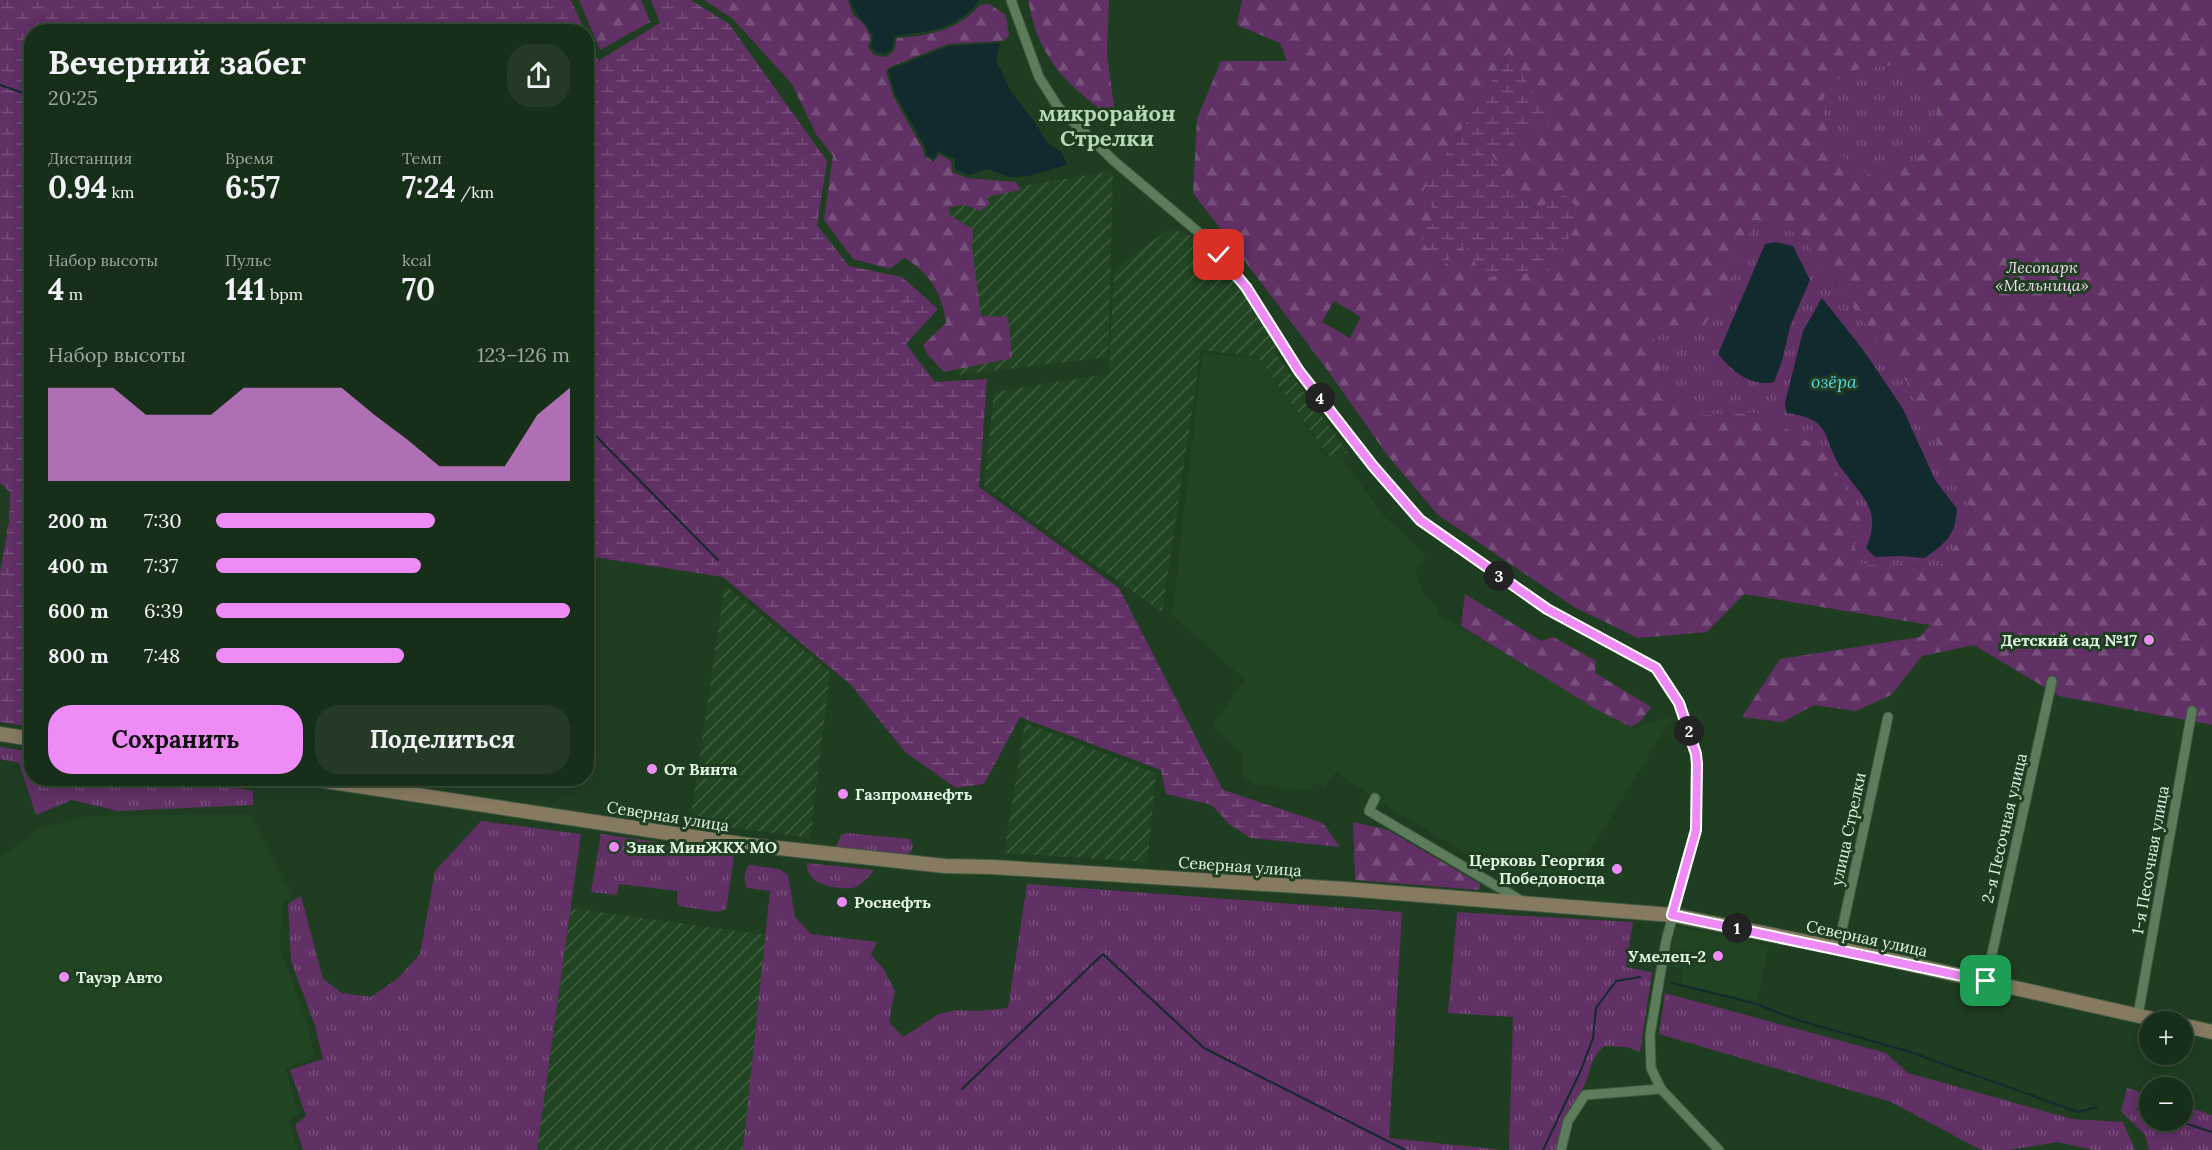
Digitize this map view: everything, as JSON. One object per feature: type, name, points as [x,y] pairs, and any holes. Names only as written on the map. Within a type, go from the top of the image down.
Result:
[{"type":"main road","points":[[0,734],[24,738]]},
{"type":"main road","name":"Северная улица","points":[[358,786],[741,844],[945,866],[1345,889],[1672,915],[1838,948],[2138,1015]]},
{"type":"main road","points":[[2193,1028],[2212,1032]]},
{"type":"street","points":[[1011,0],[1039,77],[1058,107],[1114,161],[1208,242],[1246,287],[1299,371],[1373,466],[1420,520],[1547,609],[1656,668],[1679,703],[1696,754],[1696,830],[1672,915],[1650,1035],[1651,1068],[1661,1089],[1719,1150]]},
{"type":"street","name":"2-я Песочная улица","points":[[1986,981],[2052,681]]},
{"type":"street","name":"1-я Песочная улица","points":[[2138,1015],[2192,711]]},
{"type":"street","name":"улица Стрелки","points":[[1838,948],[1888,717]]},
{"type":"street","points":[[1375,798],[1369,811],[1527,904]]},
{"type":"street","points":[[1561,1150],[1568,1121],[1585,1095],[1661,1089]]},
{"type":"shaded area","points":[[1113,171],[1108,357],[956,375],[940,199]]},
{"type":"shaded area","points":[[1170,228],[1199,239],[1241,287],[1278,345],[1275,353],[1348,452],[1333,462],[1258,357],[1201,350],[1162,612],[984,486],[994,392],[1109,374],[1114,270]]},
{"type":"shaded area","points":[[1202,354],[1258,358],[1332,463],[1342,457],[1383,515],[1426,556],[1415,573],[1426,598],[1438,606],[1437,614],[1632,728],[1673,716],[1576,874],[1515,883],[1387,806],[1336,772],[1324,788],[1316,782],[1310,791],[1256,785],[1241,777],[1243,754],[1212,726],[1245,680],[1172,615]]},
{"type":"shaded area","points":[[725,585],[830,672],[810,838],[690,822]]},
{"type":"shaded area","points":[[1025,723],[1156,773],[1147,862],[1004,853]]},
{"type":"shaded area","points":[[250,814],[285,884],[293,892],[282,905],[280,947],[308,1025],[315,1058],[285,1068],[299,1114],[289,1120],[298,1150],[0,1150],[0,858],[40,828],[87,816]]},
{"type":"shaded area","points":[[571,908],[766,935],[743,1150],[537,1150]]},
{"type":"shaded area","name":"Умелец-2","points":[[1676,926],[1769,946],[1757,1001],[1680,984],[1683,969],[1667,966]]},
{"type":"green space","points":[[0,0],[571,0],[582,24],[24,24],[24,726],[0,722],[0,573],[9,521],[10,492],[0,483]]},
{"type":"green space","points":[[579,0],[641,0],[650,22],[600,50],[594,36],[594,24],[589,24]]},
{"type":"green space","points":[[651,0],[691,0],[729,24],[827,161],[817,225],[849,266],[902,277],[938,309],[906,344],[935,382],[987,379],[979,487],[1119,588],[1223,790],[1323,823],[1340,847],[1251,838],[1229,824],[1212,805],[1166,794],[1161,770],[1020,717],[984,784],[956,788],[905,752],[851,685],[723,577],[594,557],[594,52],[598,61],[660,23]]},
{"type":"green space","points":[[704,0],[848,0],[853,15],[864,24],[871,37],[868,48],[874,55],[886,57],[894,51],[897,38],[920,36],[953,26],[972,14],[980,5],[989,4],[1006,15],[1009,36],[1003,41],[948,44],[890,67],[886,71],[893,96],[924,151],[924,156],[934,162],[939,154],[951,161],[952,172],[967,178],[1016,182],[1021,190],[986,197],[990,204],[980,211],[965,205],[949,207],[950,215],[973,229],[972,247],[981,316],[1008,317],[1012,358],[944,372],[928,355],[923,345],[946,323],[942,303],[933,285],[921,270],[904,258],[890,269],[853,259],[824,220],[833,156],[816,134],[792,84],[733,19]]},
{"type":"green space","points":[[1028,0],[1109,0],[1107,54],[1116,121],[1081,94],[1052,63],[1036,32]]},
{"type":"green space","name":"Лесопарк «Мельница»","points":[[1242,0],[2212,0],[2212,725],[2059,696],[1974,645],[1922,656],[1891,695],[1856,711],[1814,705],[1783,722],[1742,717],[1780,659],[1920,637],[1930,625],[1744,594],[1707,632],[1638,638],[1574,607],[1438,515],[1388,456],[1326,368],[1193,193],[1197,119],[1221,61],[1287,61],[1280,43],[1237,25]],"holes":[[[1508,54],[1491,154],[1522,199],[1539,210],[1561,190],[1484,277],[1464,244],[1440,270],[1418,230],[1439,222],[1424,190]],[[1895,65],[1916,78],[1937,103],[1933,133],[1923,153],[1905,166],[1877,178],[1854,167],[1832,144],[1821,103],[1834,81],[1863,67]],[[1755,220],[1783,227],[1802,236],[1906,381],[1976,519],[1937,569],[1861,564],[1854,545],[1870,531],[1824,451],[1760,413],[1703,415],[1663,381],[1652,330],[1701,332],[1726,288]],[[1334,301],[1361,317],[1350,338],[1322,322]]]},
{"type":"green space","points":[[1509,53],[1551,121],[1491,154],[1522,199],[1538,210],[1561,190],[1584,215],[1547,272],[1484,277],[1464,244],[1440,270],[1417,230],[1439,222],[1424,190]]},
{"type":"green space","points":[[1895,65],[1916,78],[1937,103],[1936,120],[1929,144],[1923,153],[1905,166],[1877,178],[1854,167],[1832,144],[1820,103],[1834,81],[1863,67]]},
{"type":"green space","points":[[1755,220],[1783,227],[1802,236],[1906,381],[1976,519],[1937,569],[1861,564],[1854,545],[1760,413],[1703,415],[1663,381],[1652,330],[1701,332],[1726,288]]},
{"type":"green space","points":[[1465,594],[1541,641],[1553,637],[1596,661],[1595,673],[1651,707],[1641,721],[1631,727],[1596,709],[1461,626]]},
{"type":"green space","points":[[0,747],[24,751],[24,778],[19,763],[0,759]]},
{"type":"green space","points":[[27,786],[225,786],[253,791],[253,805],[118,811],[72,800],[36,815]]},
{"type":"green space","points":[[481,821],[581,834],[537,1150],[303,1150],[295,1125],[306,1116],[290,1070],[323,1059],[315,1026],[291,961],[288,904],[301,896],[323,979],[342,993],[371,997],[398,978],[420,954],[435,871]]},
{"type":"green space","points":[[1353,822],[1388,830],[1480,884],[1480,890],[1355,880]]},
{"type":"green space","points":[[847,833],[910,839],[913,847],[908,855],[836,847],[841,835]]},
{"type":"green space","points":[[601,834],[728,852],[734,858],[726,909],[718,912],[679,906],[678,891],[619,884],[617,895],[591,892]]},
{"type":"green space","points":[[807,863],[874,870],[858,886],[838,888],[816,881],[808,870]]},
{"type":"green space","points":[[749,865],[779,869],[788,875],[795,917],[811,934],[877,942],[871,955],[883,968],[895,991],[889,1022],[903,1037],[939,1014],[956,1010],[980,1011],[1008,1008],[1027,884],[1402,912],[1389,1138],[1502,1150],[743,1150],[770,891],[747,888],[745,876]]},
{"type":"green space","points":[[1457,912],[1633,922],[1626,967],[1652,972],[1640,1052],[1627,1047],[1604,1046],[1599,1051],[1555,1150],[1509,1150],[1513,1017],[1448,1013]]},
{"type":"green space","points":[[1665,993],[1886,1053],[1908,1073],[2072,1119],[2123,1122],[2135,1150],[2093,1150],[2058,1142],[2009,1150],[1981,1150],[1891,1102],[1659,1034]]},
{"type":"green space","points":[[2127,1088],[2139,1092],[2139,1129],[2121,1111]]},
{"type":"green space","points":[[2193,1108],[2212,1115],[2212,1150],[2149,1150],[2145,1135],[2141,1131],[2193,1131]]},
{"type":"water","points":[[850,0],[979,0],[961,18],[951,24],[930,31],[894,36],[892,49],[885,54],[876,52],[871,47],[873,36]]},
{"type":"water","points":[[1000,43],[996,60],[1011,92],[1047,142],[1062,152],[1067,165],[1028,176],[1009,177],[987,169],[969,175],[955,169],[955,159],[938,151],[934,158],[927,155],[927,150],[895,94],[888,70],[949,46]]},
{"type":"water","points":[[1776,242],[1793,246],[1810,280],[1790,326],[1782,361],[1774,382],[1766,383],[1750,380],[1736,372],[1718,354],[1765,244]]},
{"type":"water","name":"озёра","points":[[1822,298],[1864,351],[1903,409],[1935,480],[1957,509],[1952,533],[1939,548],[1925,558],[1875,557],[1866,548],[1872,524],[1871,514],[1863,496],[1842,469],[1820,425],[1802,416],[1786,413],[1785,403],[1803,331]]},
{"type":"waterway","points":[[0,85],[24,93]]},
{"type":"waterway","points":[[594,434],[718,560]]},
{"type":"waterway","points":[[962,1089],[1103,954],[1204,1048],[1405,1150]]},
{"type":"waterway","points":[[1543,1150],[1581,1070],[1593,1038],[1596,1008],[1616,981],[1640,977]]},
{"type":"waterway","points":[[1672,983],[1757,1004],[1794,1019],[1907,1051],[2078,1112],[2097,1107]]},
{"type":"waterway","points":[[2193,1126],[2212,1132]]},
{"type":"place","name":"Детский сад №17","points":[[2149,640]]},
{"type":"place","name":"От Винта","points":[[652,769]]},
{"type":"place","name":"Газпромнефть","points":[[843,794]]},
{"type":"place","name":"Знак МинЖКХ МО","points":[[614,847]]},
{"type":"place","name":"Церковь Георгия Победоносца","points":[[1617,869]]},
{"type":"place","name":"Роснефть","points":[[842,902]]},
{"type":"place","name":"Умелец-2","points":[[1718,956]]},
{"type":"place","name":"Тауэр Авто","points":[[64,977]]},
{"type":"district","name":"микрорайон Стрелки","points":[[1107,126]]},
{"type":"route","points":[[1219,255],[1246,287],[1299,371],[1373,466],[1420,520],[1547,609],[1634,654],[1656,668],[1669,686],[1679,703],[1696,754],[1697,764],[1696,830],[1672,915],[1838,948],[1986,981]]}]
